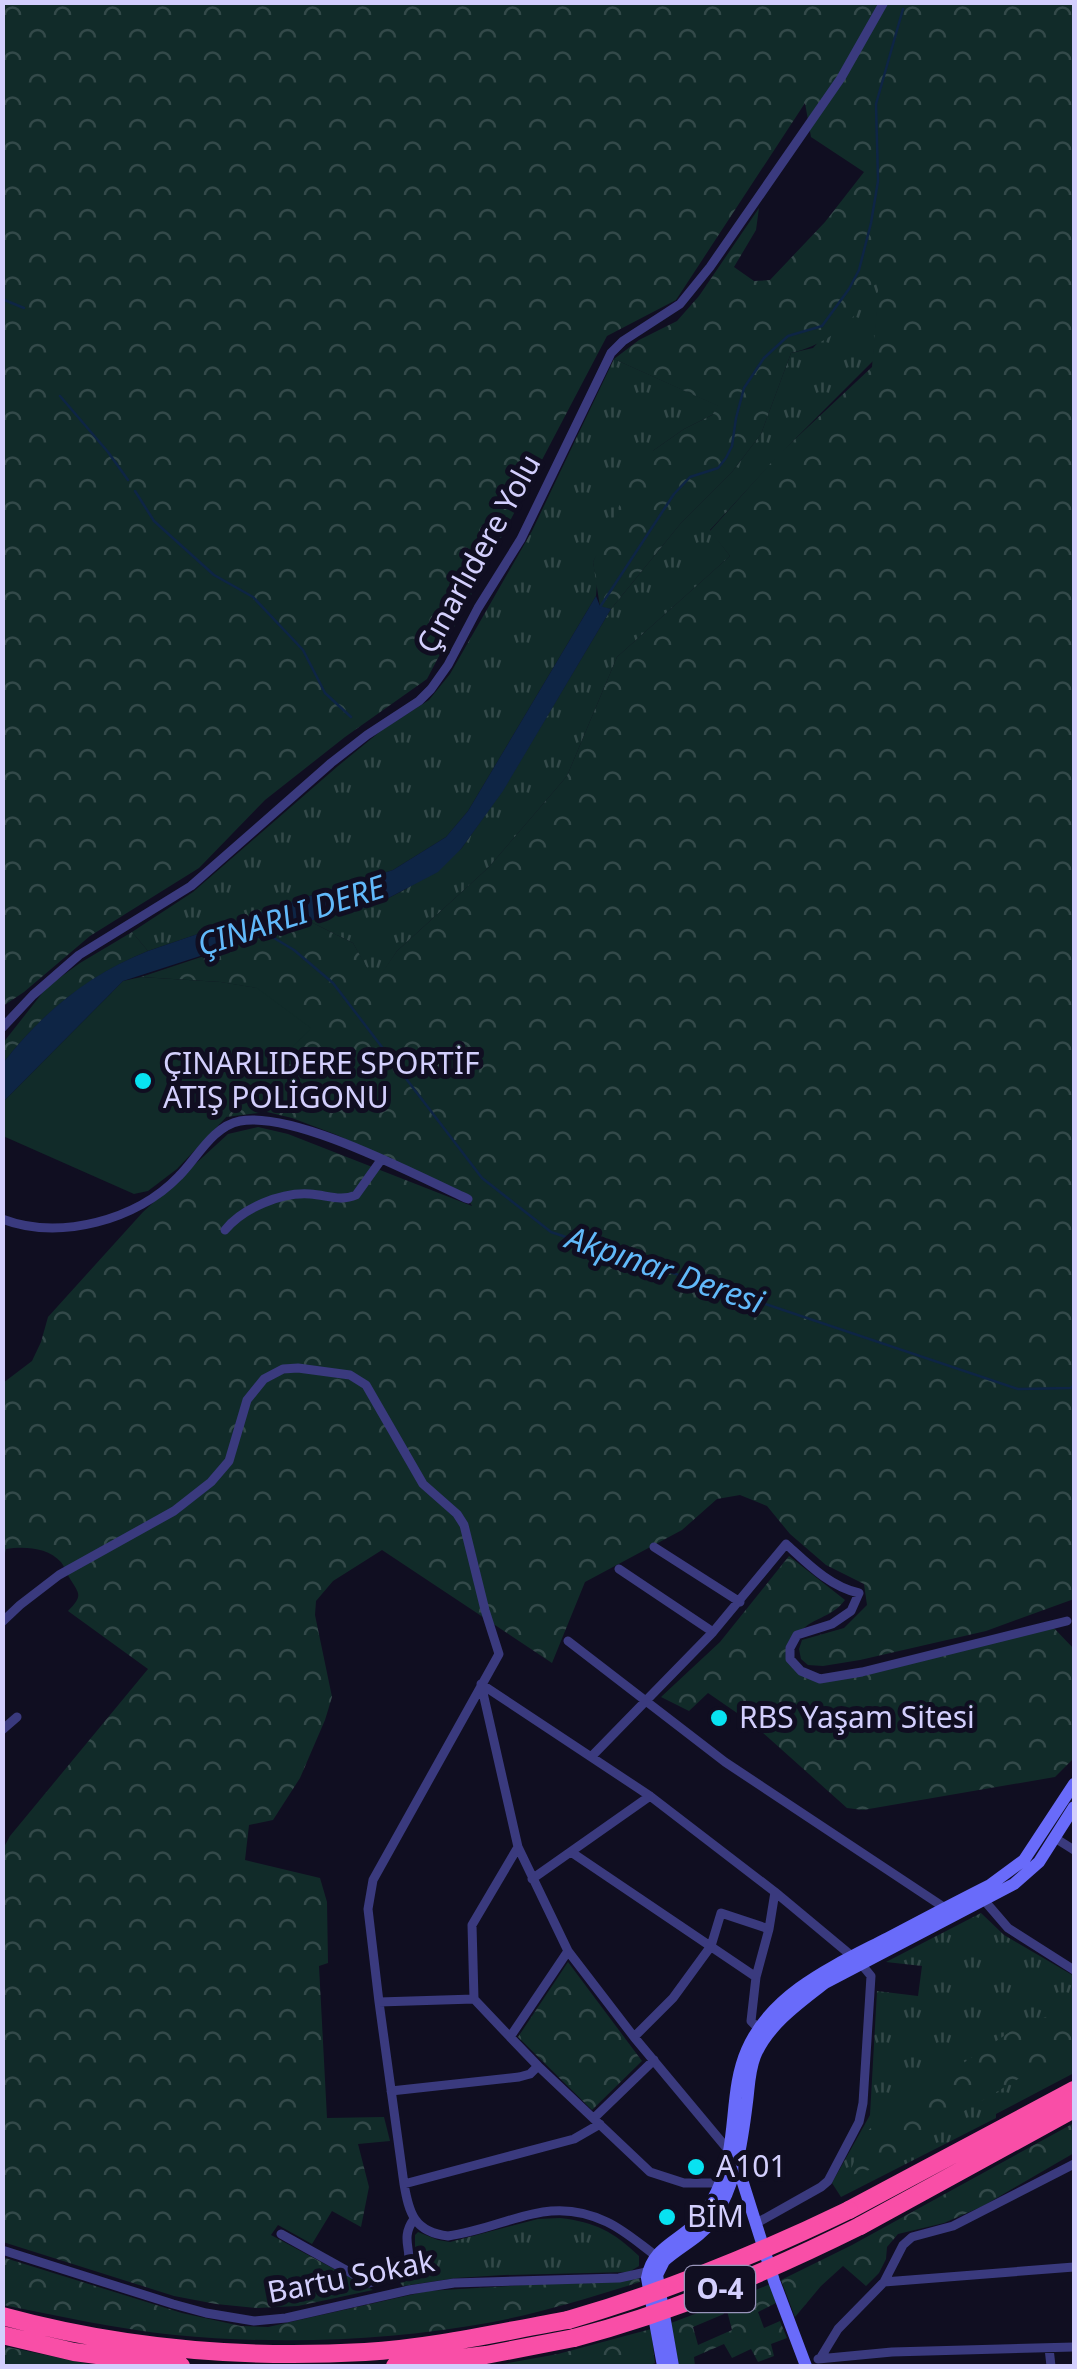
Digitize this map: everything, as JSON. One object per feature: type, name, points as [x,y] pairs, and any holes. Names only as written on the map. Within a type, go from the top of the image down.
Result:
[{"type":"highway","name":"O-4","points":[[395,2366],[486,2355],[571,2328],[744,2259],[849,2210],[1074,2090]]},
{"type":"highway","name":"O-4","points":[[2,2316],[128,2342],[260,2354],[367,2352],[634,2322],[805,2253],[1074,2109]]},
{"type":"highway","points":[[2,2335],[91,2354],[182,2366]]},
{"type":"main road","points":[[804,2366],[755,2224],[732,2183],[741,2067],[747,2050],[763,2032],[824,1983],[945,1908],[982,1895],[1015,1869],[1074,1784]]},
{"type":"main road","points":[[857,1961],[1025,1875],[1038,1862],[1074,1806]]},
{"type":"main road","points":[[663,2366],[647,2278],[732,2183],[734,2158]]},
{"type":"main road","points":[[656,2264],[674,2366]]},
{"type":"street","points":[[884,4],[896,2]]},
{"type":"street","name":"Çınarlıdere Yolu","points":[[3,1028],[33,995],[79,955],[191,886],[367,734],[431,689],[521,539],[611,352],[670,312],[689,294],[841,78],[884,4]]},
{"type":"street","points":[[2,1219],[46,1228],[112,1218],[160,1193],[224,1126],[236,1122],[290,1124],[468,1199]]},
{"type":"street","points":[[224,1230],[237,1218],[291,1195],[350,1198],[362,1190],[381,1160]]},
{"type":"street","points":[[2,1622],[59,1575],[174,1511],[211,1482],[230,1461],[247,1400],[264,1379],[298,1368],[350,1375],[366,1385],[423,1484],[464,1525],[499,1654],[373,1880],[368,1909],[409,2213],[436,2234],[448,2236],[540,2211],[562,2210],[612,2225],[656,2264]]},
{"type":"street","points":[[592,1756],[713,1632],[786,1544],[844,1590],[858,1592],[852,1611],[832,1624],[798,1635],[790,1648],[790,1659],[800,1671],[820,1679],[1067,1621]]},
{"type":"street","points":[[654,1547],[740,1602]]},
{"type":"street","points":[[619,1569],[713,1632]]},
{"type":"street","points":[[568,1640],[725,1762],[945,1908]]},
{"type":"street","points":[[482,1684],[650,1796],[774,1892],[871,1976],[858,2122],[822,2187],[755,2224]]},
{"type":"street","points":[[482,1684],[518,1847],[568,1951],[734,2158]]},
{"type":"street","points":[[2,1730],[16,1717]]},
{"type":"street","points":[[532,1879],[650,1796]]},
{"type":"street","points":[[1054,1838],[1074,1850]]},
{"type":"street","points":[[518,1847],[472,1925],[474,1999],[642,2166],[661,2177],[684,2183],[732,2183]]},
{"type":"street","points":[[571,1852],[756,1977]]},
{"type":"street","points":[[763,2032],[751,2021],[774,1892]]},
{"type":"street","points":[[982,1895],[1008,1928],[1074,1970]]},
{"type":"street","points":[[634,2036],[673,1998],[712,1946],[721,1913],[769,1929]]},
{"type":"street","points":[[510,2037],[568,1951]]},
{"type":"street","points":[[378,2002],[474,1999]]},
{"type":"street","points":[[404,2184],[574,2139],[597,2121],[654,2060]]},
{"type":"street","points":[[391,2091],[519,2078],[538,2066]]},
{"type":"street","points":[[820,2357],[844,2323],[884,2282],[903,2245],[912,2237],[954,2226],[1074,2164]]},
{"type":"street","points":[[280,2234],[369,2283],[399,2272],[410,2259],[408,2230],[414,2220]]},
{"type":"street","name":"Bartu Sokak","points":[[2,2250],[190,2308],[254,2321],[286,2318],[454,2283],[619,2278],[656,2264]]},
{"type":"street","points":[[884,2282],[1074,2267]]},
{"type":"street","points":[[389,2277],[392,2294]]},
{"type":"street","points":[[804,2366],[820,2357],[1074,2347]]},
{"type":"street","points":[[1049,2348],[1051,2366]]},
{"type":"street","points":[[892,2352],[895,2366]]},
{"type":"green space","points":[[3,3],[1074,3],[1074,1599],[986,1631],[860,1660],[808,1665],[801,1659],[802,1640],[844,1628],[867,1605],[864,1584],[826,1565],[790,1534],[767,1506],[740,1495],[717,1499],[682,1530],[585,1582],[552,1663],[382,1550],[333,1581],[316,1601],[315,1615],[332,1697],[325,1720],[300,1778],[273,1820],[249,1825],[245,1860],[320,1878],[327,1902],[328,1963],[319,1966],[327,2118],[384,2117],[390,2141],[358,2144],[369,2187],[361,2227],[332,2211],[312,2244],[278,2225],[271,2235],[373,2290],[298,2306],[257,2308],[174,2296],[3,2242],[3,1849],[148,1669],[68,1611],[78,1594],[56,1557],[35,1549],[13,1548],[6,1549],[3,1562],[3,1383],[32,1361],[48,1317],[143,1212],[228,1134],[258,1127],[288,1134],[472,1206],[465,1194],[292,1118],[267,1112],[226,1117],[310,1028],[256,988],[141,977],[309,921],[353,943],[369,971],[381,974],[397,951],[488,868],[567,776],[617,657],[730,556],[710,531],[778,455],[872,367],[879,278],[841,329],[813,346],[791,353],[761,434],[611,609],[600,607],[593,562],[634,474],[654,450],[712,415],[718,406],[614,359],[639,340],[677,321],[699,296],[759,208],[756,230],[734,267],[754,281],[770,280],[825,222],[864,172],[811,137],[805,103],[676,300],[607,336],[427,679],[265,800],[199,868],[90,936],[3,1006]]},
{"type":"green space","points":[[880,274],[873,361],[710,530],[730,556],[617,657],[567,776],[488,868],[397,951],[381,975],[369,972],[353,943],[309,921],[377,904],[406,889],[461,849],[503,790],[611,609],[761,434],[791,353],[813,348]]},
{"type":"green space","points":[[614,359],[719,406],[712,415],[654,450],[593,562],[596,596],[468,811],[446,837],[393,870],[148,951],[132,932],[193,892],[382,730],[429,700],[450,674],[532,531]]},
{"type":"green space","points":[[132,932],[148,951],[68,997],[3,1063],[3,1043],[47,987]]},
{"type":"green space","name":"ÇINARLIDERE SPORTİF ATIŞ POLİGONU","points":[[141,977],[257,988],[311,1028],[177,1169],[148,1191],[134,1194],[3,1136],[2,1106],[123,981]]},
{"type":"green space","points":[[789,1556],[845,1600],[803,1629],[794,1643],[790,1659],[820,1679],[1051,1625],[1074,1649],[1074,1758],[1055,1777],[863,1810],[847,1808],[753,1724],[708,1693],[689,1711],[661,1697],[720,1642]]},
{"type":"green space","points":[[981,1913],[1004,1935],[1074,1976],[1074,2073],[996,2114],[996,2118],[841,2197],[832,2183],[870,2115],[877,1991],[918,1996],[922,1966],[886,1962]]},
{"type":"green space","points":[[568,1962],[642,2061],[592,2110],[518,2037]]},
{"type":"green space","points":[[1074,2008],[1074,2056],[1025,2075],[942,2124],[903,2153],[848,2176],[867,2131],[892,2111],[1020,2025]]},
{"type":"green space","points":[[1074,2123],[1074,2153],[983,2206],[944,2223],[898,2234],[887,2247],[879,2273],[866,2286],[843,2266],[795,2317],[781,2280]]},
{"type":"green space","points":[[560,2218],[594,2225],[612,2234],[639,2256],[639,2266],[629,2272],[504,2275],[403,2286],[400,2283],[415,2261],[418,2232],[450,2242],[538,2219]]},
{"type":"green space","points":[[2,2257],[182,2313],[241,2326],[268,2327],[428,2291],[639,2278],[640,2282],[530,2314],[454,2328],[375,2337],[254,2340],[153,2332],[3,2305]]},
{"type":"green space","points":[[770,2284],[776,2303],[758,2312],[764,2328],[780,2321],[787,2338],[771,2344],[774,2356],[758,2362],[751,2349],[732,2358],[724,2344],[694,2357],[695,2366],[679,2366],[671,2323],[721,2304],[724,2314],[693,2327],[698,2345],[732,2330],[725,2303]]},
{"type":"green space","points":[[651,2329],[655,2363],[648,2366],[492,2366],[558,2354]]},
{"type":"green space","points":[[3,2346],[98,2366],[3,2366]]},
{"type":"water","name":"ÇINARLI DERE","points":[[596,596],[600,606],[611,609],[503,791],[461,849],[438,872],[377,904],[309,921],[123,981],[3,1106],[3,1063],[50,1012],[86,983],[148,951],[393,870],[446,837],[468,811]]},
{"type":"waterway","points":[[600,607],[674,494],[690,477],[718,468],[726,458],[744,388],[764,358],[788,336],[822,326],[859,270],[878,181],[876,104],[903,9]]},
{"type":"waterway","points":[[2,299],[24,308]]},
{"type":"waterway","points":[[60,396],[128,480]]},
{"type":"waterway","points":[[135,491],[154,521],[214,575],[253,597],[303,650],[325,693],[351,717]]},
{"type":"waterway","name":"Akpınar Deresi","points":[[269,935],[333,983],[482,1178],[551,1232],[1018,1389],[1074,1385]]},
{"type":"place","name":"ÇINARLIDERE SPORTİF ATIŞ POLİGONU","points":[[143,1081]]},
{"type":"place","name":"RBS Yaşam Sitesi","points":[[719,1718]]},
{"type":"place","name":"A101","points":[[696,2167]]},
{"type":"place","name":"BİM","points":[[667,2217]]}]
